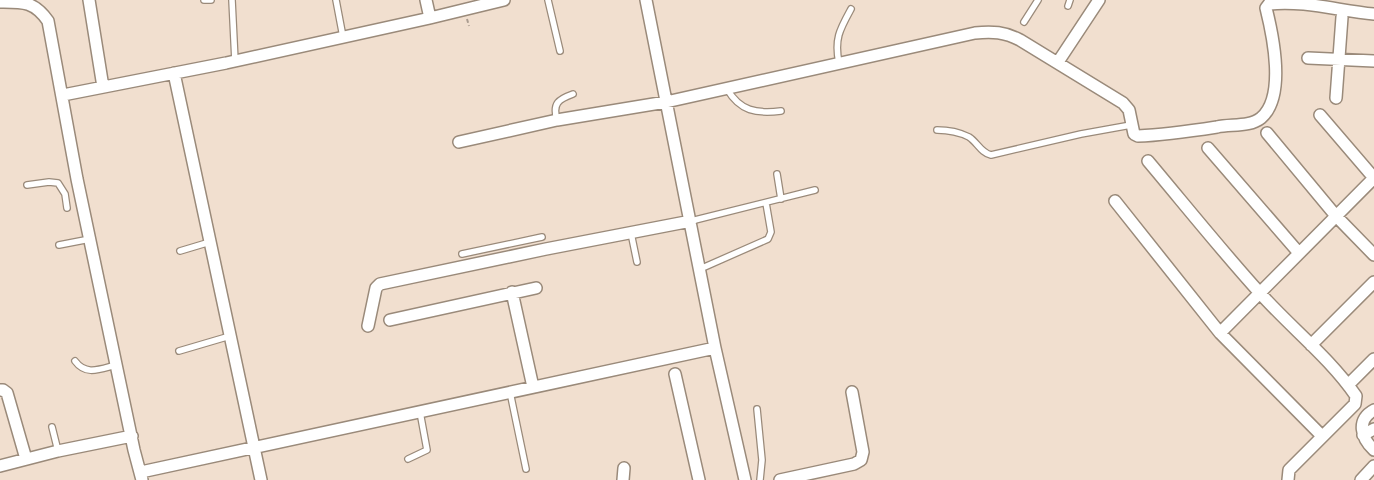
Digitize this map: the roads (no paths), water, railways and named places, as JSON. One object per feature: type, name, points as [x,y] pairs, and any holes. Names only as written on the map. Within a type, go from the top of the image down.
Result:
[{"type":"street","points":[[89,0],[103,87]]},
{"type":"street","points":[[426,0],[430,18]]},
{"type":"street","points":[[646,0],[715,348],[745,480]]},
{"type":"street","points":[[1058,62],[1099,0]]},
{"type":"street","points":[[5,1],[36,4],[48,21],[90,239],[141,476],[252,446],[420,412],[715,348]]},
{"type":"street","points":[[63,94],[174,74],[343,38],[499,1]]},
{"type":"street","points":[[459,142],[557,120],[666,102],[991,31],[1008,34],[1123,102],[1128,110],[1134,134],[1138,136],[1154,136],[1248,124],[1261,118],[1274,101],[1276,63],[1266,8],[1269,4],[1274,2],[1306,1],[1374,14]]},
{"type":"street","points":[[1336,98],[1342,17]]},
{"type":"street","points":[[1308,58],[1374,61]]},
{"type":"street","points":[[174,74],[252,446],[261,480]]},
{"type":"street","points":[[1220,333],[1374,178],[1320,115]]},
{"type":"street","points":[[1267,133],[1336,216],[1374,255]]},
{"type":"street","points":[[1208,148],[1299,253]]},
{"type":"street","points":[[1148,161],[1260,293],[1312,345],[1356,396],[1355,404],[1289,470],[1288,480]]},
{"type":"street","points":[[1114,201],[1220,333],[1322,436]]},
{"type":"street","points":[[368,326],[378,286],[518,254],[691,221]]},
{"type":"street","points":[[1312,345],[1374,282]]},
{"type":"street","points":[[390,320],[536,288]]},
{"type":"street","points":[[512,292],[533,387]]},
{"type":"street","points":[[1348,385],[1374,359]]},
{"type":"street","points":[[675,374],[700,480]]},
{"type":"street","points":[[0,390],[7,393],[26,459]]},
{"type":"street","points":[[780,480],[820,476],[859,462],[862,458],[862,452],[852,392]]},
{"type":"street","points":[[1374,410],[1364,419],[1363,435],[1364,440],[1374,450]]},
{"type":"street","points":[[1363,435],[1374,429]]},
{"type":"street","points":[[0,466],[58,451],[132,436]]},
{"type":"street","points":[[1361,480],[1374,466]]},
{"type":"street","points":[[623,480],[624,468]]},
{"type":"lane","points":[[204,0],[211,0]]},
{"type":"lane","points":[[232,0],[235,61]]},
{"type":"lane","points":[[336,0],[343,38]]},
{"type":"lane","points":[[548,0],[560,51]]},
{"type":"lane","points":[[1024,22],[1038,0]]},
{"type":"lane","points":[[839,64],[836,51],[837,40],[840,29],[851,9]]},
{"type":"lane","points":[[727,89],[738,104],[749,110],[781,111]]},
{"type":"lane","points":[[557,120],[556,105],[561,99],[573,94]]},
{"type":"lane","points":[[937,130],[958,133],[969,138],[978,144],[984,153],[990,155],[1081,134],[1131,125]]},
{"type":"lane","points":[[777,174],[781,199]]},
{"type":"lane","points":[[27,185],[48,182],[58,183],[65,194],[67,208]]},
{"type":"lane","points":[[65,194],[80,190]]},
{"type":"lane","points":[[691,221],[815,190]]},
{"type":"lane","points":[[700,269],[768,239],[772,232],[766,203]]},
{"type":"lane","points":[[631,232],[636,262]]},
{"type":"lane","points":[[462,254],[542,237]]},
{"type":"lane","points":[[59,245],[90,239]]},
{"type":"lane","points":[[180,251],[210,242]]},
{"type":"lane","points":[[515,243],[518,254]]},
{"type":"lane","points":[[179,351],[230,336]]},
{"type":"lane","points":[[75,361],[80,368],[89,370],[116,365]]},
{"type":"lane","points":[[510,392],[526,469]]},
{"type":"lane","points":[[757,410],[762,460],[760,480]]},
{"type":"lane","points":[[408,459],[427,450],[420,412]]},
{"type":"lane","points":[[52,427],[58,451]]}]
